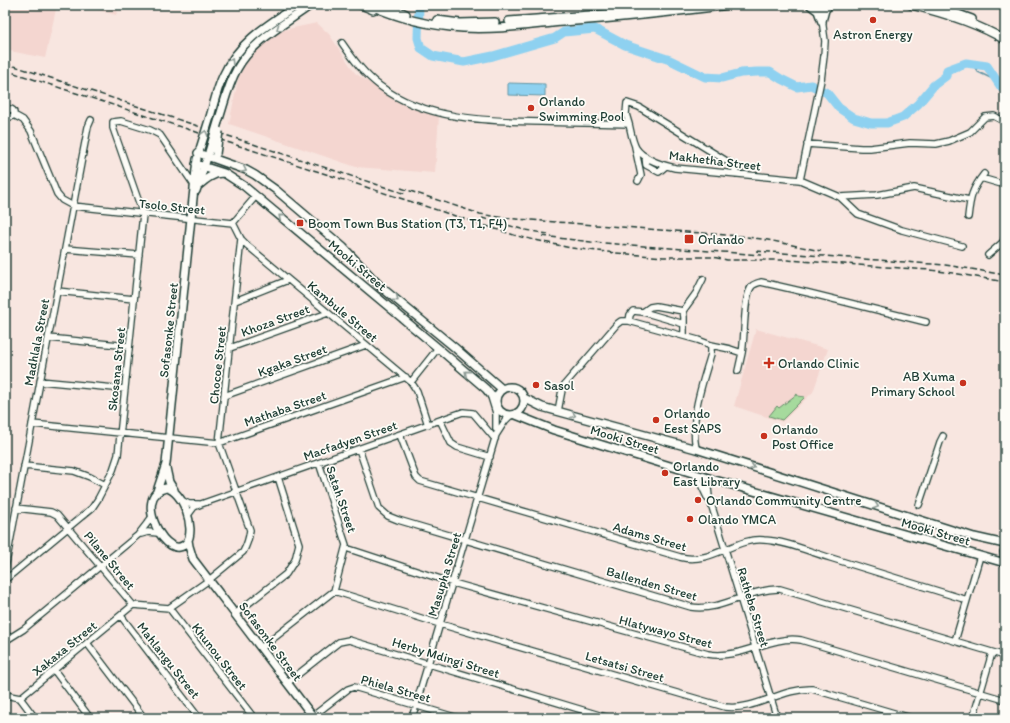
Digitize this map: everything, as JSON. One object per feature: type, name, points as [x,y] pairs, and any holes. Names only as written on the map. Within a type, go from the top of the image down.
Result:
[{"type":"main road","name":"Sofasonke Street","points":[[196,186],[205,166],[213,155],[223,109],[233,78],[240,64],[249,52],[264,38],[311,5]]},
{"type":"main road","points":[[361,5],[387,13],[474,28],[629,17],[729,5]]},
{"type":"main road","points":[[368,5],[387,13]]},
{"type":"main road","points":[[386,5],[408,17]]},
{"type":"main road","points":[[440,23],[495,22],[616,13],[685,5]]},
{"type":"main road","points":[[810,5],[818,11],[822,22]]},
{"type":"main road","points":[[822,22],[825,10],[829,5]]},
{"type":"main road","points":[[911,5],[931,10],[971,24],[1005,40]]},
{"type":"main road","points":[[933,5],[961,14],[994,29],[1005,36]]},
{"type":"main road","name":"Sofasonke Street","points":[[193,559],[188,540],[188,515],[181,500],[169,482],[166,464],[191,219],[196,186],[196,164],[223,75],[235,55],[255,34],[295,6]]},
{"type":"main road","name":"Mooki Street","points":[[199,151],[213,155],[256,175],[276,190],[343,247],[381,287],[504,388]]},
{"type":"main road","name":"Mooki Street","points":[[196,164],[224,173],[240,183],[438,348],[493,397]]},
{"type":"main road","points":[[196,186],[211,176],[218,173],[224,173]]},
{"type":"main road","points":[[504,388],[515,388],[520,391],[524,398],[523,406],[520,412],[513,415],[505,415],[500,412],[493,397],[504,388]]},
{"type":"main road","name":"Mooki Street","points":[[524,398],[542,407],[696,449],[974,537],[1005,544]]},
{"type":"main road","name":"Mooki Street","points":[[513,415],[554,430],[715,480],[1005,563]]},
{"type":"main road","name":"Sofasonke Street","points":[[166,464],[152,502],[152,517],[158,533],[168,543],[175,546],[193,559],[313,717]]},
{"type":"main road","points":[[156,494],[162,489],[166,488],[174,490]]},
{"type":"main road","points":[[175,546],[184,546],[188,540]]},
{"type":"main road","points":[[1005,549],[1005,559]]},
{"type":"street","points":[[800,180],[821,80],[825,41],[820,5]]},
{"type":"street","points":[[342,43],[353,59],[380,86],[406,102],[427,110],[452,116],[489,120],[629,124]]},
{"type":"street","name":"Makhetha Street","points":[[736,174],[733,165],[639,107],[627,103],[626,114],[636,148],[645,156],[666,166],[675,168],[736,174],[800,180],[840,197]]},
{"type":"street","points":[[6,112],[11,117],[14,115],[23,120],[31,131],[57,194],[64,201],[73,206]]},
{"type":"street","points":[[807,144],[861,148],[910,143],[936,144],[949,141],[970,132],[985,117],[994,116],[1005,122]]},
{"type":"street","name":"Madhlala Street","points":[[5,569],[88,127],[91,120]]},
{"type":"street","name":"Skosana Street","points":[[5,580],[95,504],[116,464],[143,214],[113,128],[113,122],[116,121],[135,126],[160,135],[196,186]]},
{"type":"street","points":[[633,141],[641,175],[638,181]]},
{"type":"street","points":[[968,217],[969,200],[982,176],[1005,185]]},
{"type":"street","points":[[840,197],[877,195],[914,188],[969,200]]},
{"type":"street","points":[[233,223],[256,196]]},
{"type":"street","points":[[840,197],[858,214],[902,230],[962,246]]},
{"type":"street","name":"Tsolo Street","points":[[73,206],[233,223]]},
{"type":"street","name":"Kambule Street","points":[[233,223],[241,239],[411,382],[416,390],[428,425]]},
{"type":"street","points":[[988,255],[1003,242],[1005,237]]},
{"type":"street","name":"Chocoe Street","points":[[209,580],[238,556],[246,547],[250,530],[220,443],[241,239]]},
{"type":"street","points":[[65,249],[139,255]]},
{"type":"street","points":[[684,336],[683,311],[696,293],[703,279]]},
{"type":"street","points":[[235,301],[288,280]]},
{"type":"street","points":[[738,371],[744,344],[743,323],[749,290],[755,284],[761,282],[926,322]]},
{"type":"street","points":[[57,291],[134,299]]},
{"type":"street","points":[[643,312],[650,307],[656,306],[683,311]]},
{"type":"street","points":[[629,321],[633,311],[643,312],[684,324]]},
{"type":"street","name":"Khoza Street","points":[[230,348],[328,313]]},
{"type":"street","points":[[558,411],[562,390],[569,378],[621,321],[629,321],[742,353]]},
{"type":"street","points":[[48,338],[129,346]]},
{"type":"street","name":"Kgaka Street","points":[[224,396],[366,345]]},
{"type":"street","points":[[696,449],[694,440],[696,410],[711,354],[711,345]]},
{"type":"street","points":[[411,382],[438,348]]},
{"type":"street","name":"Mathaba Street","points":[[32,424],[220,443],[406,378]]},
{"type":"street","points":[[40,381],[125,389]]},
{"type":"street","points":[[493,397],[496,413],[496,435]]},
{"type":"street","name":"Macfadyen Street","points":[[188,515],[194,508],[201,504],[463,412],[473,413],[496,435]]},
{"type":"street","name":"Masupha Street","points":[[412,718],[490,457],[500,412]]},
{"type":"street","name":"Masupha Street","points":[[496,435],[505,421],[513,415]]},
{"type":"street","points":[[440,420],[451,443],[457,447],[490,457]]},
{"type":"street","name":"Adams Street","points":[[400,435],[416,477],[426,483],[688,559],[702,558],[753,540],[774,541],[967,600]]},
{"type":"street","points":[[919,505],[943,436]]},
{"type":"street","points":[[688,447],[694,440]]},
{"type":"street","name":"Ballenden Street","points":[[359,449],[379,508],[384,513],[398,520],[691,607],[705,608],[766,589],[780,589],[1005,656]]},
{"type":"street","name":"Satah Street","points":[[318,463],[346,541],[346,548],[334,591]]},
{"type":"street","points":[[24,466],[74,471],[105,485]]},
{"type":"street","name":"Rathebe Street","points":[[696,474],[711,503]]},
{"type":"street","points":[[235,614],[286,574],[292,566],[297,554],[299,544],[298,539],[278,477]]},
{"type":"street","name":"Rathebe Street","points":[[715,480],[710,484],[708,490],[711,503],[777,718]]},
{"type":"street","points":[[181,500],[189,504],[201,504]]},
{"type":"street","name":"Pilane Street","points":[[16,508],[54,513],[61,518],[133,605],[169,608]]},
{"type":"street","points":[[5,641],[24,628],[138,535],[152,517]]},
{"type":"street","points":[[138,535],[148,532],[158,533]]},
{"type":"street","name":"Hlatywayo Street","points":[[346,548],[453,583],[708,654],[724,656],[788,639],[801,640],[1005,700]]},
{"type":"street","points":[[955,641],[980,556]]},
{"type":"street","points":[[169,608],[209,580]]},
{"type":"street","points":[[261,648],[334,591]]},
{"type":"street","name":"Letsatsi Street","points":[[334,591],[440,624],[725,707],[744,707],[799,689],[812,689],[911,718]]},
{"type":"street","name":"Xakaxa Street","points":[[20,698],[133,605]]},
{"type":"street","name":"Khunou Street","points":[[169,608],[254,718]]},
{"type":"street","name":"Mahlangu Street","points":[[120,616],[199,718]]},
{"type":"street","name":"Herby Mdingi Street","points":[[287,683],[339,642],[352,640],[609,718]]},
{"type":"street","points":[[87,643],[144,718]]},
{"type":"street","points":[[973,718],[992,653]]},
{"type":"street","points":[[54,670],[90,718]]},
{"type":"street","name":"Phiela Street","points":[[313,717],[348,689],[354,687],[458,718]]},
{"type":"street","points":[[5,695],[20,698],[35,718]]},
{"type":"shaded area","points":[[5,5],[57,5],[45,58],[5,50]]},
{"type":"shaded area","points":[[80,5],[119,5],[116,15]]},
{"type":"shaded area","points":[[317,23],[329,34],[355,73],[411,107],[439,116],[435,173],[356,167],[229,124],[240,70],[260,44],[279,31]]},
{"type":"shaded area","points":[[756,329],[828,349],[813,392],[782,422],[734,406]]},
{"type":"green space","points":[[797,394],[798,396],[805,397],[782,420],[769,416],[777,406],[779,408]]},
{"type":"water","points":[[508,83],[545,84],[545,96],[508,95]]},
{"type":"waterway","points":[[419,5],[418,38],[421,48],[433,56],[464,62],[493,56],[555,38],[564,32],[595,29],[625,45],[670,60],[705,77],[722,78],[741,73],[770,72],[797,87],[811,85],[827,93],[839,108],[854,118],[871,123],[887,123],[903,117],[918,104],[934,85],[946,76],[947,70],[966,63],[987,66],[1001,87],[1005,89]]},
{"type":"waterway","points":[[972,64],[978,72],[997,81]]},
{"type":"railway","points":[[5,63],[406,194]]},
{"type":"railway","points":[[5,70],[517,236],[571,248],[663,257],[713,257],[727,260],[787,260],[930,270],[1005,282]]},
{"type":"railway","points":[[401,188],[480,214],[504,218],[740,236],[821,251]]},
{"type":"railway","points":[[482,218],[525,230],[548,234]]},
{"type":"railway","points":[[542,236],[591,242],[762,255]]},
{"type":"railway","points":[[756,251],[945,265],[1005,275]]},
{"type":"place","name":"Astron Energy","points":[[873,20]]},
{"type":"place","name":"Orlando Swimming Pool","points":[[531,108]]},
{"type":"place","name":"Boom Town Bus Station (T3, T1, F4)","points":[[300,223]]},
{"type":"place","name":"Orlando","points":[[689,239]]},
{"type":"place","name":"Orlando Clinic","points":[[769,363]]},
{"type":"place","name":"AB Xuma Primary School","points":[[963,383]]},
{"type":"place","name":"Sasol","points":[[536,385]]},
{"type":"place","name":"Orlando Eest SAPS","points":[[656,420]]},
{"type":"place","name":"Orlando Post Office","points":[[764,436]]},
{"type":"place","name":"Orlando East Library","points":[[665,473]]},
{"type":"place","name":"Orlando Community Centre","points":[[698,500]]},
{"type":"place","name":"Olando YMCA","points":[[690,519]]}]
